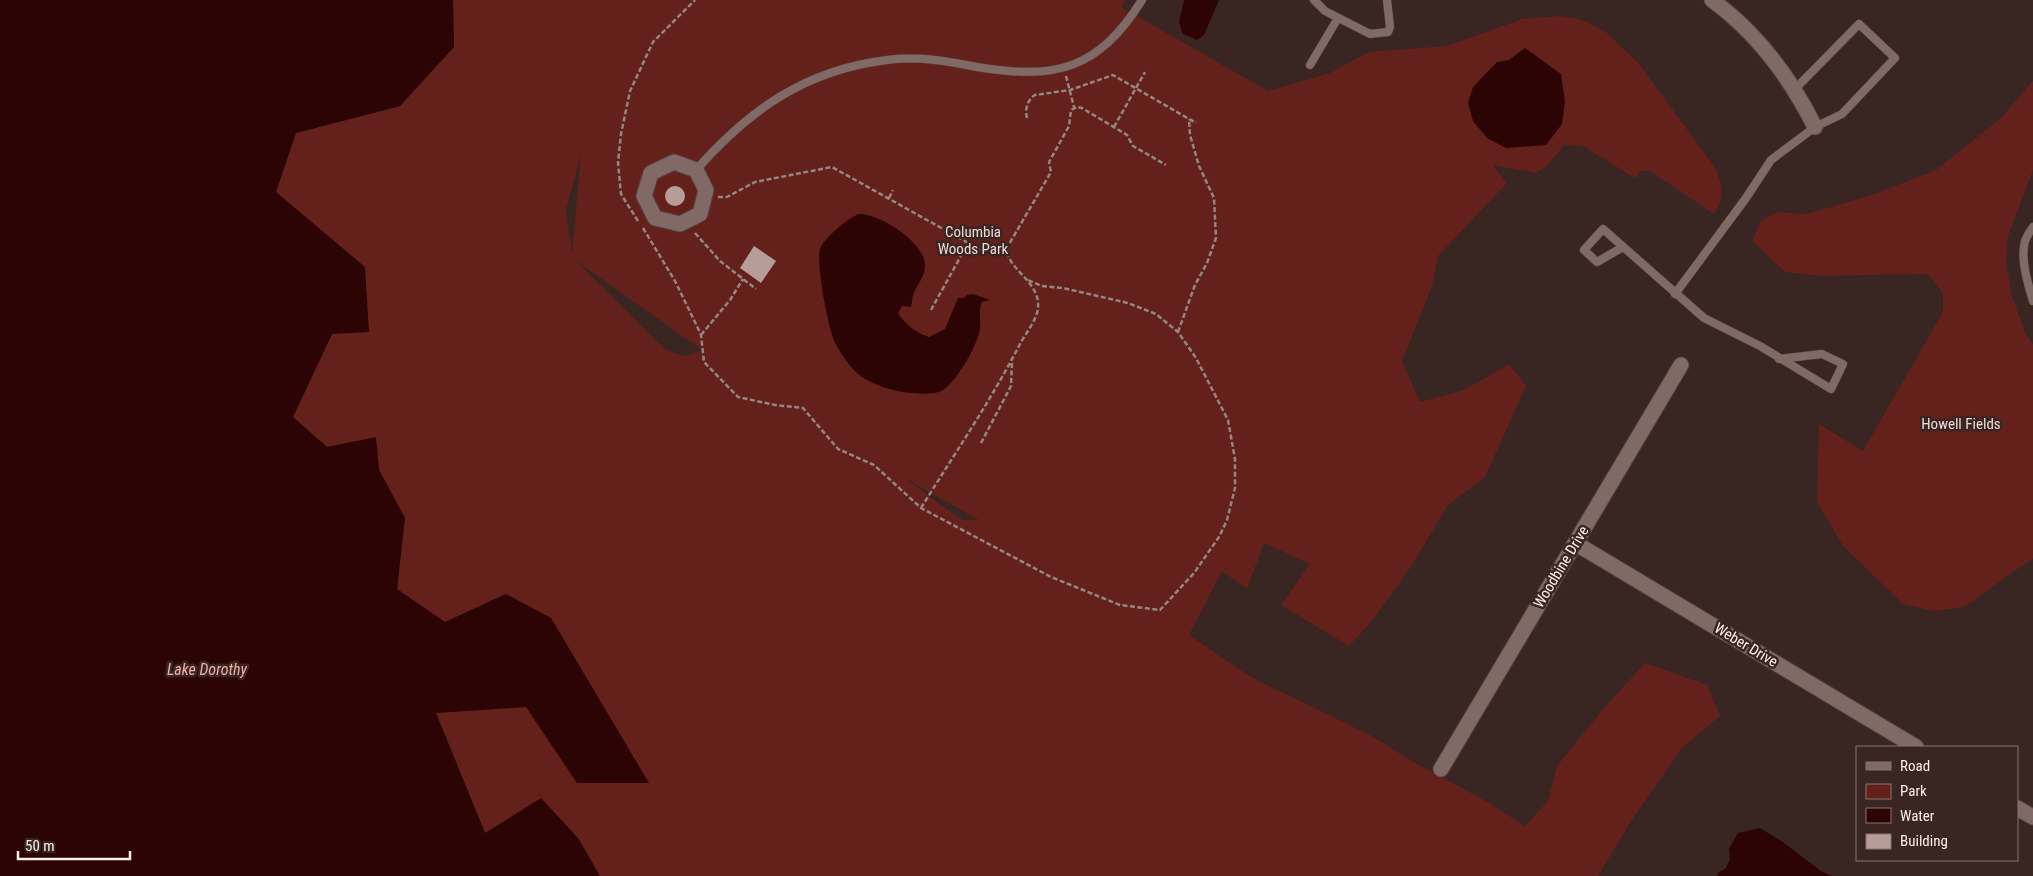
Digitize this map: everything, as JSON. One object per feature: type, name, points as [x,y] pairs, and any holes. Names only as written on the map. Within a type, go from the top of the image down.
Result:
[{"type":"street","points":[[1712,0],[1731,14],[1772,57],[1794,89],[1815,127]]},
{"type":"street","points":[[674,162],[696,170],[706,190],[704,197],[700,214],[680,224],[655,218],[644,196],[651,173],[674,162]]},
{"type":"street","name":"Woodbine Drive","points":[[1440,769],[1681,365]]},
{"type":"street","name":"Weber Drive","points":[[1576,543],[1914,746]]},
{"type":"street","points":[[2018,809],[2033,817]]},
{"type":"lane","points":[[696,170],[721,142],[759,110],[793,89],[834,71],[887,60],[910,58],[942,60],[977,67],[1029,72],[1064,67],[1094,54],[1108,44],[1128,22],[1142,0]]},
{"type":"lane","points":[[1314,0],[1325,11],[1370,34],[1388,32],[1390,27],[1387,0]]},
{"type":"lane","points":[[1310,64],[1338,18]]},
{"type":"lane","points":[[1674,294],[1746,198],[1771,160],[1815,127],[1842,114],[1894,58],[1859,24],[1794,89]]},
{"type":"lane","points":[[2033,227],[2026,240],[2025,264],[2033,301]]},
{"type":"lane","points":[[1623,247],[1596,262],[1584,250],[1603,229],[1623,247],[1674,294],[1704,318],[1830,388],[1843,364],[1822,354],[1780,359]]},
{"type":"lane","points":[[2026,240],[2033,244]]},
{"type":"path","points":[[695,0],[652,42],[630,91],[621,134],[618,163],[621,194],[675,281],[701,335],[704,362],[738,397],[775,405],[803,408],[838,448],[874,465],[922,508],[1051,577],[1120,605],[1160,610],[1194,573],[1220,537],[1227,520],[1235,488],[1235,459],[1228,420],[1196,358],[1178,332],[1156,314],[1128,303],[1063,288],[1042,286],[1028,280]]},
{"type":"path","points":[[922,508],[1012,359],[1038,310],[1037,294],[1028,280],[1011,262],[1006,252],[1051,172],[1049,162],[1065,134],[1071,110],[1074,107],[1064,67]]},
{"type":"path","points":[[1114,127],[1146,72]]},
{"type":"path","points":[[1027,118],[1025,111],[1035,94],[1070,90],[1112,74],[1196,123]]},
{"type":"path","points":[[1074,107],[1082,108],[1127,135],[1133,146],[1166,166]]},
{"type":"path","points":[[1178,332],[1195,285],[1207,263],[1216,238],[1214,198],[1197,158],[1190,135],[1189,119]]},
{"type":"path","points":[[704,197],[727,196],[755,182],[832,168],[984,251],[1006,252]]},
{"type":"path","points":[[889,198],[893,190]]},
{"type":"path","points":[[688,220],[694,233],[720,261],[756,289]]},
{"type":"path","points":[[954,235],[959,227]]},
{"type":"path","points":[[931,310],[968,242]]},
{"type":"path","points":[[701,335],[725,307],[744,279]]},
{"type":"path","points":[[981,443],[1011,386],[1012,359]]},
{"type":"green space","name":"Columbia Woods Park","points":[[453,0],[1126,0],[1121,7],[1268,91],[1330,73],[1369,52],[1447,46],[1522,19],[1562,16],[1583,20],[1607,33],[1639,64],[1714,166],[1721,185],[1722,195],[1714,214],[1650,171],[1641,171],[1635,178],[1583,146],[1564,145],[1548,165],[1536,173],[1493,165],[1507,183],[1438,256],[1432,286],[1402,361],[1420,402],[1464,390],[1509,364],[1526,386],[1485,477],[1448,505],[1410,568],[1373,620],[1349,646],[1281,605],[1310,564],[1264,543],[1247,589],[1222,571],[1189,635],[1251,677],[1370,735],[1410,760],[1486,801],[1525,826],[1548,801],[1557,766],[1604,708],[1645,663],[1707,685],[1720,716],[1682,748],[1631,821],[1598,876],[600,876],[578,838],[485,833],[436,713],[527,707],[577,783],[506,594],[445,622],[397,589],[405,518],[379,470],[376,438],[327,447],[293,417],[332,334],[276,192],[296,133],[400,106],[454,47]],"holes":[[[581,153],[572,254],[566,210]],[[575,260],[702,351],[685,356],[666,350]],[[907,480],[979,520],[962,520]]]},
{"type":"green space","name":"Howell Fields","points":[[2033,81],[2033,170],[2008,236],[2006,259],[2011,293],[2025,333],[2033,345],[2033,558],[1964,607],[1934,611],[1903,604],[1843,546],[1817,502],[1819,424],[1863,451],[1943,312],[1943,293],[1928,274],[1822,276],[1785,272],[1752,241],[1761,221],[1777,212],[1807,214],[1869,196],[1936,170],[2000,119]]},
{"type":"water","name":"Lake Dorothy","points":[[0,0],[453,0],[454,47],[400,106],[296,133],[276,192],[365,267],[369,332],[332,334],[293,417],[327,447],[376,437],[379,470],[405,518],[397,589],[445,622],[506,594],[551,618],[649,783],[577,783],[526,707],[436,713],[485,833],[541,798],[578,838],[600,876],[0,876]]},
{"type":"water","points":[[1184,0],[1219,0],[1204,35],[1197,40],[1183,34],[1179,22]]},
{"type":"water","points":[[1525,48],[1561,74],[1565,102],[1562,124],[1546,145],[1506,148],[1487,138],[1473,121],[1468,103],[1473,87],[1497,62],[1509,60]]},
{"type":"water","points":[[859,214],[878,218],[900,231],[918,248],[923,257],[925,270],[913,295],[911,307],[902,306],[898,313],[915,331],[929,337],[945,329],[958,298],[964,298],[967,295],[973,294],[990,300],[982,302],[981,305],[980,328],[976,343],[962,368],[944,390],[927,394],[907,393],[874,384],[855,371],[835,343],[823,296],[819,257],[820,249],[837,229],[849,219]]},
{"type":"water","points":[[1760,828],[1784,843],[1821,871],[1832,876],[1717,876],[1718,873],[1726,868],[1730,859],[1729,849],[1738,833]]},
{"type":"building","points":[[675,186],[682,189],[685,196],[682,203],[675,206],[668,203],[665,196],[668,189]]},
{"type":"building","points":[[754,246],[776,261],[761,283],[740,268]]}]
